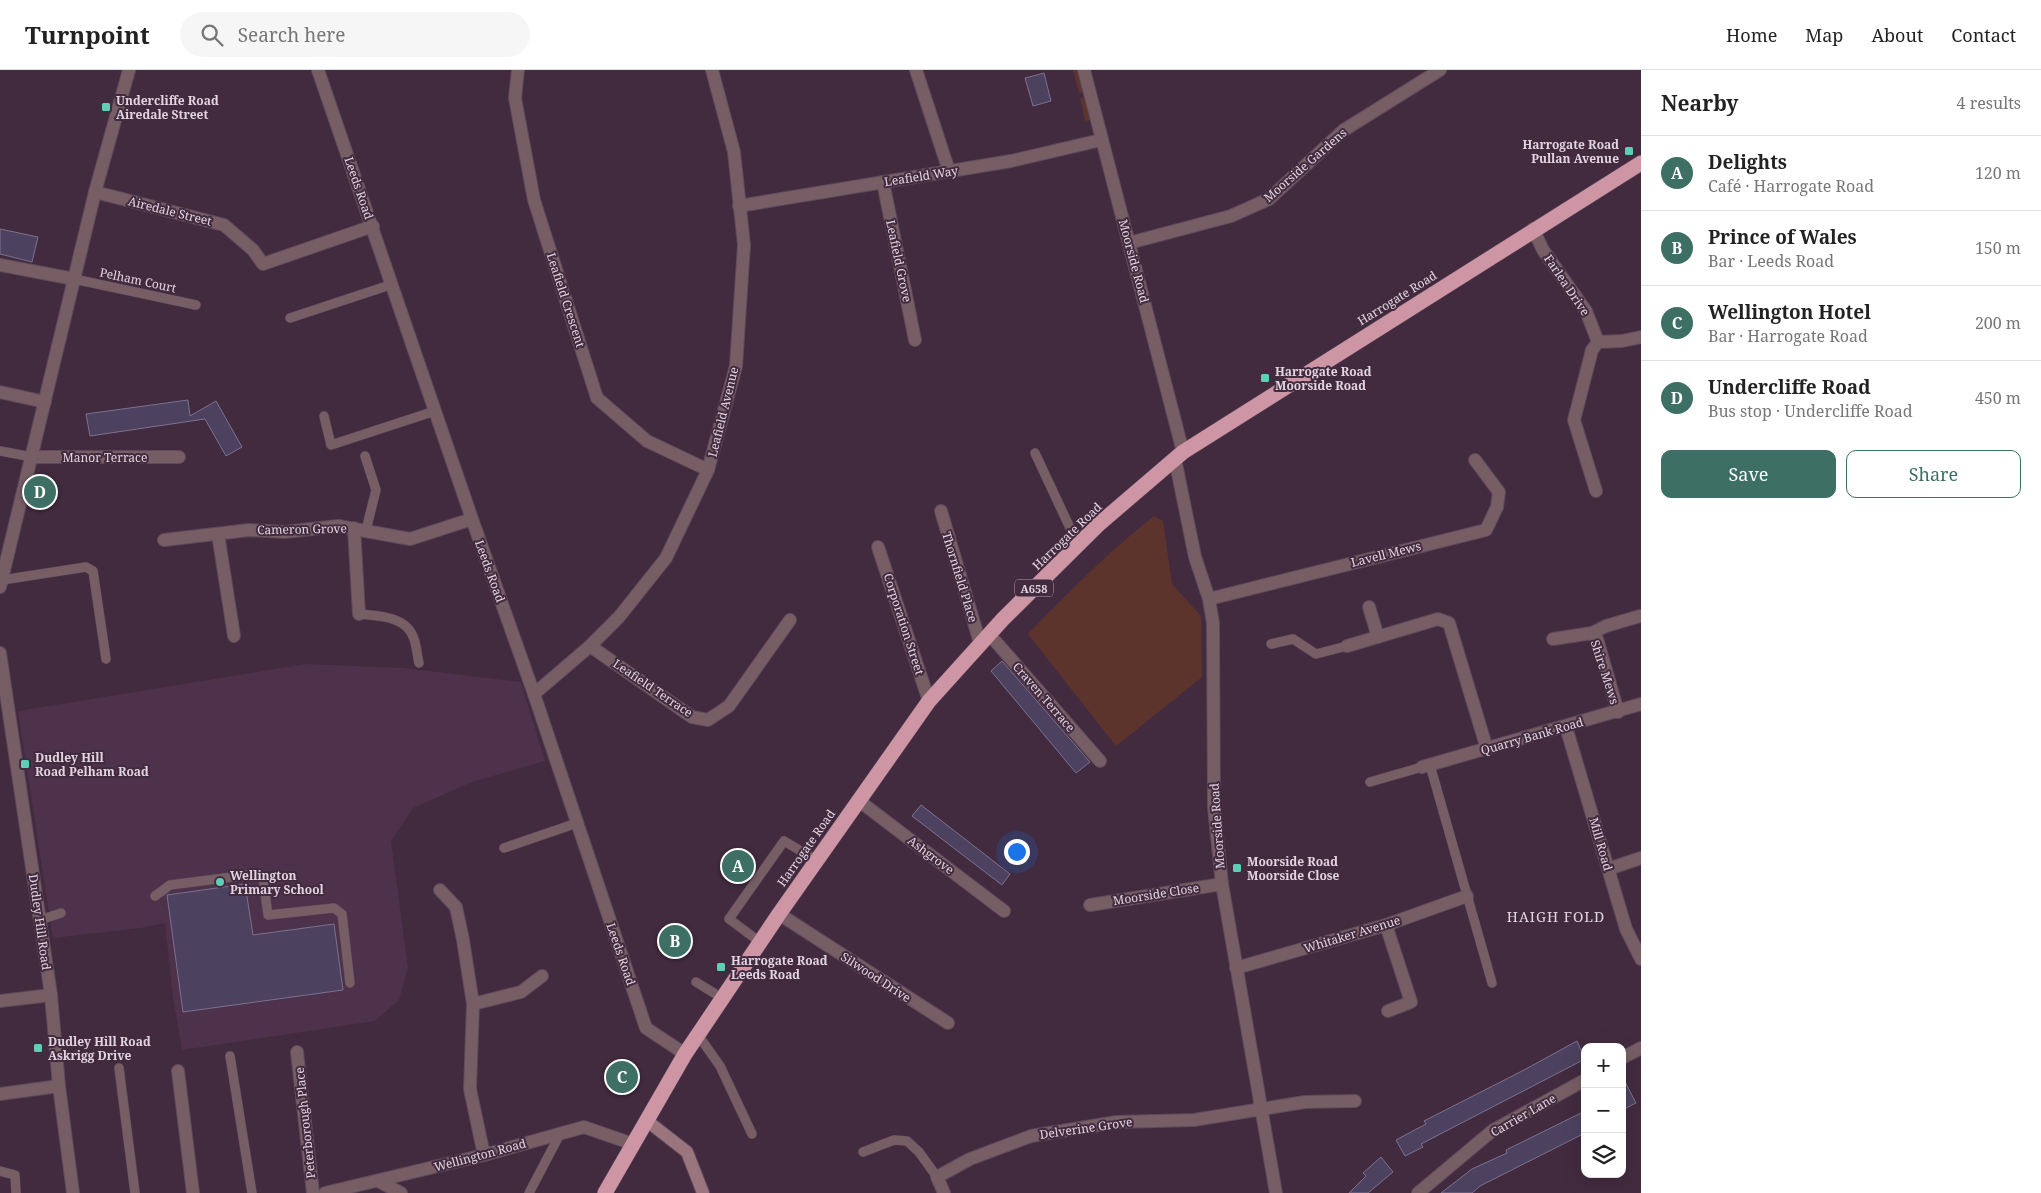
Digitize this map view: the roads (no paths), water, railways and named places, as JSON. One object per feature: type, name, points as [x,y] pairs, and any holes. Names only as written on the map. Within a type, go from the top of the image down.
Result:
[{"type":"highway","name":"Harrogate Road","points":[[605,1193],[685,1054],[816,860],[930,701],[985,639],[1099,524],[1179,456],[1641,163]]},
{"type":"street","points":[[1,584],[95,192],[129,70]]},
{"type":"street","name":"Leeds Road","points":[[318,70],[534,694],[646,1028],[685,1054]]},
{"type":"street","name":"Leafield Crescent","points":[[518,70],[515,98],[534,200],[597,398],[647,440],[708,470]]},
{"type":"street","name":"Leafield Avenue","points":[[534,694],[590,646],[619,616],[666,558],[708,470],[736,366],[744,245],[734,152],[712,70]]},
{"type":"street","points":[[916,70],[949,171]]},
{"type":"street","name":"Moorside Road","points":[[1084,70],[1129,243],[1179,456],[1195,557],[1208,598],[1213,623],[1214,807],[1222,884],[1276,1193]]},
{"type":"street","name":"Moorside Gardens","points":[[1129,243],[1231,216],[1269,199],[1344,130],[1440,70]]},
{"type":"street","name":"Leafield Way","points":[[739,206],[1011,161],[1101,140]]},
{"type":"street","name":"Leafield Grove","points":[[882,182],[915,340]]},
{"type":"street","name":"Airedale Street","points":[[95,192],[224,225],[253,250],[263,264],[373,226]]},
{"type":"street","name":"Farlea Drive","points":[[1534,230],[1543,250],[1586,311],[1598,342]]},
{"type":"street","points":[[0,265],[74,279]]},
{"type":"street","points":[[1596,491],[1574,420],[1592,350],[1598,342],[1622,341],[1641,337]]},
{"type":"street","points":[[0,392],[45,402]]},
{"type":"street","name":"Manor Terrace","points":[[32,457],[179,457]]},
{"type":"street","name":"Lavell Mews","points":[[1208,598],[1486,530],[1497,507],[1499,492],[1475,460]]},
{"type":"street","name":"Thornfield Place","points":[[941,511],[985,639]]},
{"type":"street","name":"Cameron Grove","points":[[164,540],[249,530],[285,532],[338,526],[410,539],[472,519]]},
{"type":"street","points":[[359,614],[360,529]]},
{"type":"street","points":[[218,534],[234,636]]},
{"type":"street","name":"Corporation Street","points":[[878,547],[930,701]]},
{"type":"street","points":[[1369,607],[1378,637]]},
{"type":"street","name":"Shire Mews","points":[[1553,639],[1592,633],[1606,626],[1640,616]]},
{"type":"street","points":[[1348,646],[1438,619],[1448,623],[1487,749]]},
{"type":"street","name":"Leafield Terrace","points":[[590,646],[692,717],[708,720],[729,706],[790,620]]},
{"type":"street","name":"Shire Mews","points":[[1592,633],[1597,639],[1618,712]]},
{"type":"street","name":"Craven Terrace","points":[[985,639],[1100,761]]},
{"type":"street","name":"Dudley Hill Road","points":[[0,653],[51,995],[59,1086],[73,1193]]},
{"type":"street","name":"Quarry Bank Road","points":[[1426,766],[1641,704]]},
{"type":"street","name":"Mill Road","points":[[1566,727],[1626,929],[1641,959]]},
{"type":"street","name":"Ashgrove","points":[[858,800],[1004,911]]},
{"type":"street","points":[[1608,869],[1641,858]]},
{"type":"street","name":"Moorside Close","points":[[1090,904],[1222,884]]},
{"type":"street","points":[[440,890],[456,907],[463,940],[473,1004],[470,1089],[484,1155]]},
{"type":"street","name":"Whitaker Avenue","points":[[1236,968],[1386,925],[1467,896]]},
{"type":"street","name":"Silwood Drive","points":[[779,914],[948,1023]]},
{"type":"street","points":[[1386,925],[1412,1002],[1388,1011]]},
{"type":"street","points":[[473,1004],[521,992],[542,976]]},
{"type":"street","points":[[0,1001],[51,995]]},
{"type":"street","points":[[1626,1056],[1641,1048]]},
{"type":"street","name":"Peterborough Place","points":[[297,1052],[313,1193]]},
{"type":"street","points":[[178,1071],[193,1193]]},
{"type":"street","name":"Carrier Lane","points":[[1418,1193],[1492,1131],[1581,1082]]},
{"type":"street","points":[[0,1094],[59,1086]]},
{"type":"street","points":[[1261,1109],[1305,1102],[1354,1101]]},
{"type":"street","name":"Delverine Grove","points":[[937,1177],[970,1158],[1031,1136],[1117,1122],[1194,1120],[1261,1109]]},
{"type":"street","points":[[646,1120],[687,1152],[704,1193]]},
{"type":"street","name":"Wellington Road","points":[[325,1193],[484,1155],[584,1127],[633,1144]]},
{"type":"street","points":[[937,1177],[944,1193]]},
{"type":"street","points":[[378,1181],[400,1193]]},
{"type":"lane","name":"Pelham Court","points":[[74,279],[196,305]]},
{"type":"lane","points":[[290,318],[393,284]]},
{"type":"lane","points":[[324,416],[331,445],[435,411]]},
{"type":"lane","points":[[0,450],[32,457]]},
{"type":"lane","points":[[1035,453],[1078,545]]},
{"type":"lane","points":[[360,529],[376,490],[365,456]]},
{"type":"lane","points":[[1,584],[86,567],[93,571],[106,659]]},
{"type":"lane","points":[[359,614],[395,619],[414,638],[419,663]]},
{"type":"lane","points":[[1271,644],[1293,639],[1316,654],[1348,646]]},
{"type":"lane","points":[[1370,782],[1426,766],[1492,983]]},
{"type":"lane","points":[[504,848],[577,823]]},
{"type":"lane","points":[[760,942],[729,919],[784,841],[816,860]]},
{"type":"lane","points":[[155,896],[170,885],[248,875],[263,878],[268,915],[334,908],[342,914],[350,983]]},
{"type":"lane","points":[[40,920],[61,913]]},
{"type":"lane","points":[[696,982],[722,998]]},
{"type":"lane","points":[[698,1035],[720,1066],[752,1134]]},
{"type":"lane","points":[[230,1056],[252,1193]]},
{"type":"lane","points":[[119,1068],[136,1193]]},
{"type":"lane","points":[[529,1193],[560,1134]]},
{"type":"lane","points":[[863,1152],[894,1140],[907,1140],[919,1152],[937,1177]]},
{"type":"lane","points":[[0,1171],[15,1175],[16,1193]]},
{"type":"place","name":"Undercliffe Road Airedale Street","points":[[106,107]]},
{"type":"place","name":"Harrogate Road Pullan Avenue","points":[[1629,151]]},
{"type":"place","name":"Harrogate Road Moorside Road","points":[[1265,378]]},
{"type":"place","name":"Undercliffe Road","points":[[40,492]]},
{"type":"place","name":"Dudley Hill Road Pelham Road","points":[[25,764]]},
{"type":"place","name":"Delights","points":[[738,866]]},
{"type":"place","name":"Moorside Road Moorside Close","points":[[1237,868]]},
{"type":"place","name":"Wellington Primary School","points":[[220,882]]},
{"type":"place","name":"Prince of Wales","points":[[675,941]]},
{"type":"place","name":"Harrogate Road Leeds Road","points":[[721,967]]},
{"type":"place","name":"Dudley Hill Road Askrigg Drive","points":[[38,1048]]},
{"type":"place","name":"Wellington Hotel","points":[[622,1077]]},
{"type":"district","name":"HAIGH FOLD","points":[[1556,916]]}]
